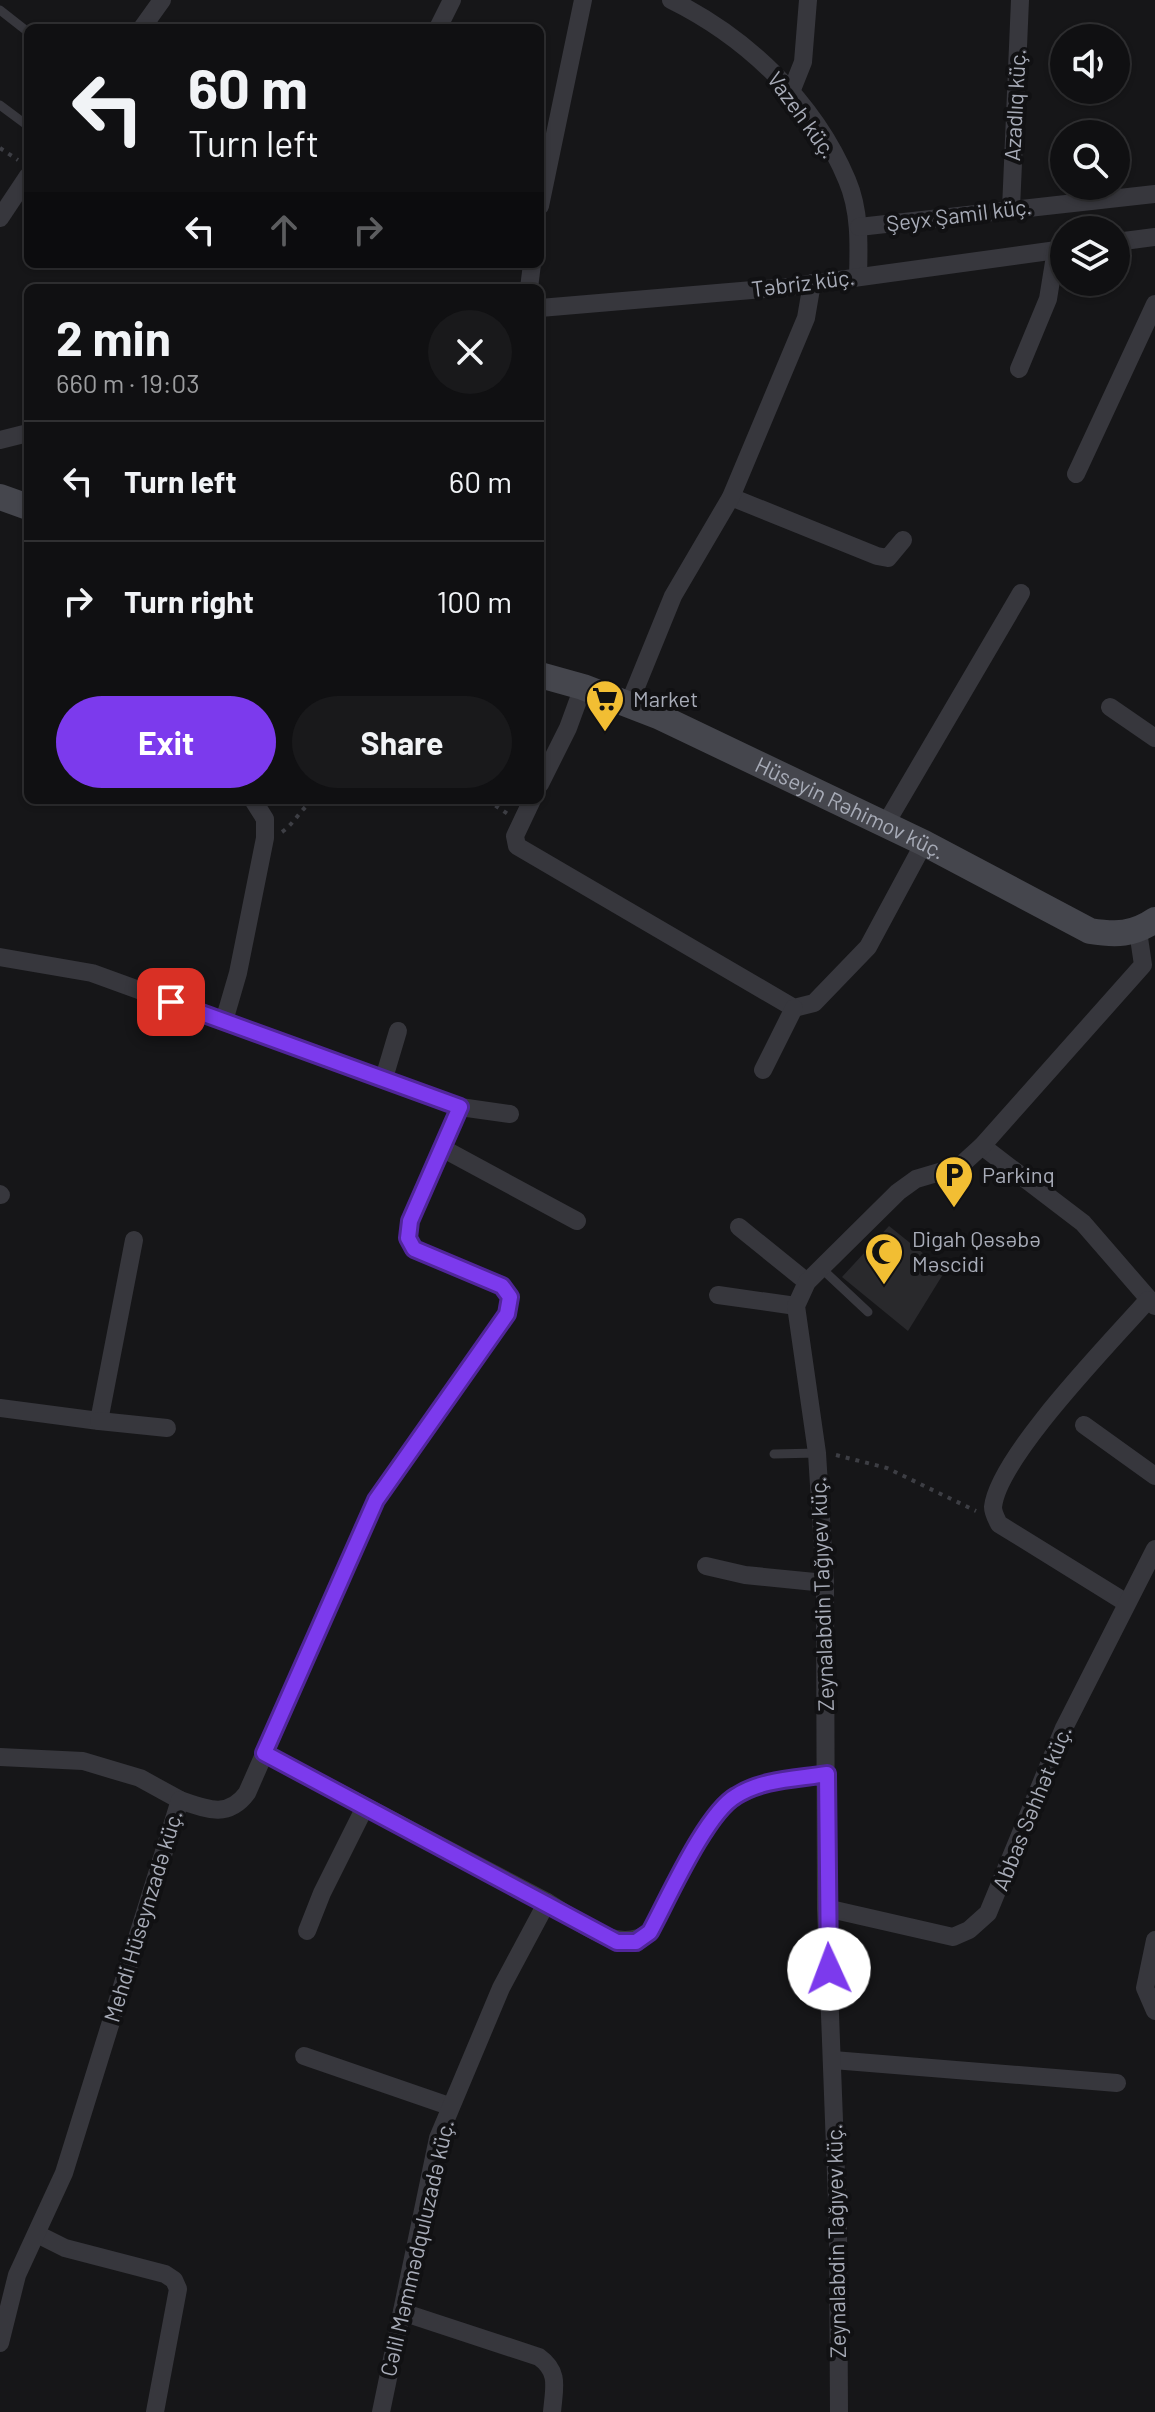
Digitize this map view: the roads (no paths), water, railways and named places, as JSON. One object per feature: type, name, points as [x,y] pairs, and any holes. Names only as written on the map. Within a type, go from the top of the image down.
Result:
[{"type":"main road","points":[[0,497],[24,506]]},
{"type":"main road","name":"Hüseyin Rəhimov küç.","points":[[544,676],[629,704],[924,843],[1090,931],[1116,935],[1146,925]]},
{"type":"street","points":[[137,0],[152,13]]},
{"type":"street","points":[[440,24],[452,0]]},
{"type":"street","points":[[544,187],[583,0]]},
{"type":"street","name":"Vazeh küç.","points":[[671,0],[710,19],[750,48],[791,92],[848,181],[859,227],[858,277]]},
{"type":"street","points":[[791,92],[803,62],[808,0]]},
{"type":"street","name":"Azadlıq küç.","points":[[1011,209],[1020,0]]},
{"type":"street","points":[[0,218],[24,182]]},
{"type":"street","name":"Şeyx Şamil küç.","points":[[859,227],[1155,194]]},
{"type":"street","points":[[1130,240],[1155,237]]},
{"type":"street","name":"Təbriz küç.","points":[[544,308],[812,283],[1050,251]]},
{"type":"street","points":[[629,704],[673,596],[731,497],[806,318],[812,283]]},
{"type":"street","points":[[1019,369],[1050,291]]},
{"type":"street","points":[[1076,474],[1155,304]]},
{"type":"street","points":[[0,440],[24,434]]},
{"type":"street","points":[[731,497],[877,556],[888,558],[903,540]]},
{"type":"street","points":[[885,825],[1021,593]]},
{"type":"street","points":[[544,776],[568,728],[583,687]]},
{"type":"street","points":[[1110,707],[1155,738]]},
{"type":"street","points":[[224,1021],[238,973],[265,838],[265,819],[256,804]]},
{"type":"street","points":[[530,804],[515,836],[517,846],[794,1008],[814,1003],[868,947],[924,843]]},
{"type":"street","points":[[718,1295],[796,1306],[807,1282],[907,1185],[930,1173],[960,1166],[1149,971],[1146,925]]},
{"type":"street","points":[[0,957],[92,973],[460,1107],[510,1114]]},
{"type":"street","points":[[763,1070],[794,1008]]},
{"type":"street","points":[[384,1078],[398,1031]]},
{"type":"street","name":"Mehdi Hüseynzadə küç.","points":[[0,2343],[17,2275],[64,2173],[180,1800],[223,1812],[237,1807],[376,1500],[507,1314],[510,1297],[502,1286],[414,1249],[408,1238],[410,1221],[460,1107]]},
{"type":"street","points":[[982,1146],[1083,1223],[1152,1303],[1022,1447],[995,1496],[993,1511],[999,1524],[1125,1602]]},
{"type":"street","points":[[442,1148],[577,1221]]},
{"type":"street","points":[[739,1227],[807,1282]]},
{"type":"street","points":[[99,1421],[134,1240]]},
{"type":"street","name":"Zeynalabdin Tağıyev küç.","points":[[796,1306],[817,1453],[825,1583],[826,1908],[833,2060],[839,2412]]},
{"type":"street","points":[[0,1408],[167,1428]]},
{"type":"street","points":[[1084,1425],[1155,1476]]},
{"type":"street","name":"Abbas Səhhət küç.","points":[[826,1908],[953,1937],[969,1930],[988,1913],[1064,1728],[1125,1602],[1155,1549]]},
{"type":"street","points":[[706,1566],[745,1575],[825,1583]]},
{"type":"street","points":[[264,1753],[617,1942],[636,1942],[650,1932],[717,1813],[735,1796],[762,1784],[827,1774]]},
{"type":"street","points":[[0,1757],[83,1761],[140,1778],[180,1800]]},
{"type":"street","points":[[307,1931],[322,1893],[365,1807]]},
{"type":"street","name":"Cəlil Məmmədquluzadə küç.","points":[[381,2412],[438,2138],[501,1988],[547,1902]]},
{"type":"street","points":[[1155,1940],[1145,1988],[1155,2011]]},
{"type":"street","points":[[304,2056],[449,2106]]},
{"type":"street","points":[[833,2060],[1117,2083]]},
{"type":"street","points":[[37,2234],[65,2248],[165,2274],[174,2280],[178,2289],[155,2412]]},
{"type":"street","points":[[402,2312],[539,2357],[551,2366],[555,2376],[552,2412]]},
{"type":"lane","points":[[0,10],[24,29]]},
{"type":"lane","points":[[0,105],[24,123]]},
{"type":"lane","points":[[821,1268],[868,1312]]},
{"type":"lane","points":[[774,1454],[817,1453]]},
{"type":"place","name":"Market","points":[[605,733]]},
{"type":"place","name":"Parkinq","points":[[954,1209]]},
{"type":"place","name":"Digah Qəsəbə Məscidi","points":[[884,1286]]}]
